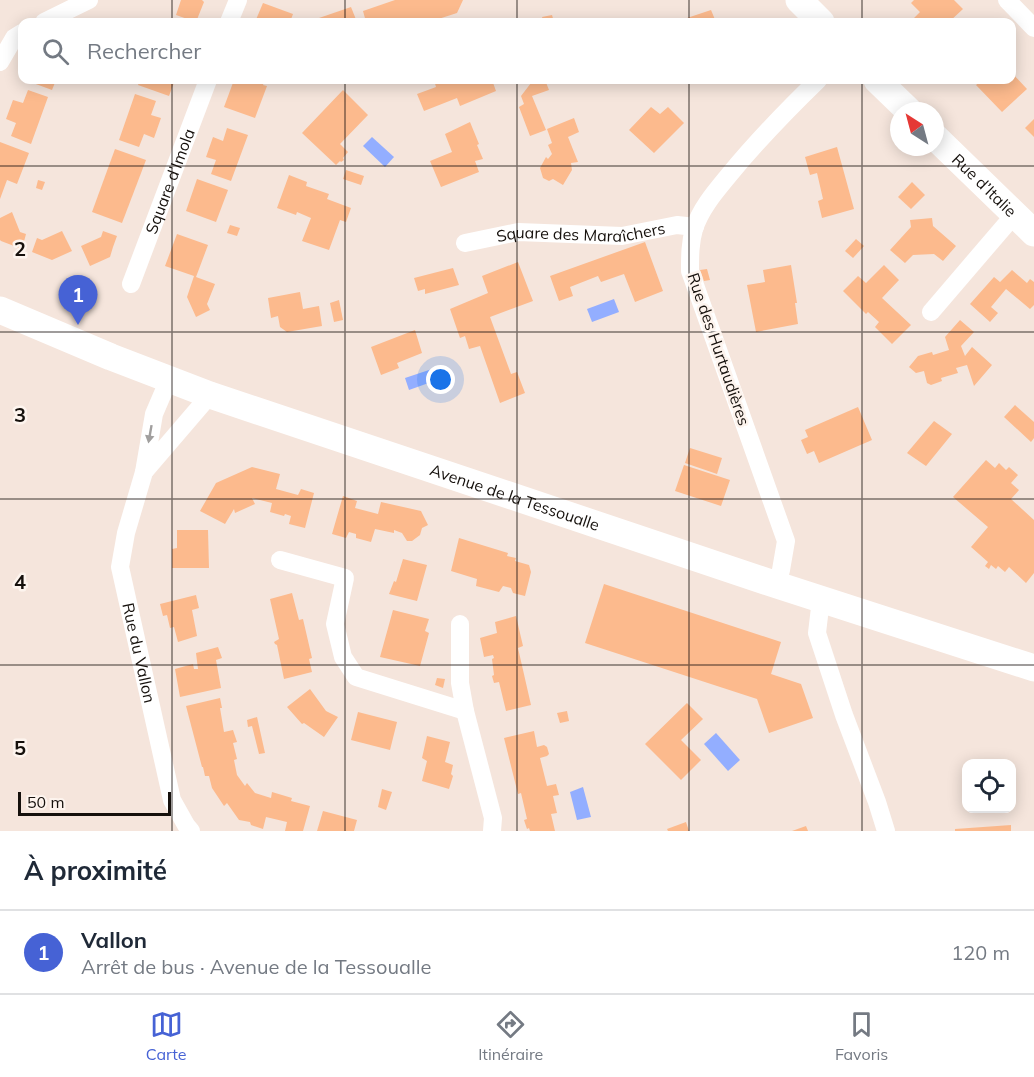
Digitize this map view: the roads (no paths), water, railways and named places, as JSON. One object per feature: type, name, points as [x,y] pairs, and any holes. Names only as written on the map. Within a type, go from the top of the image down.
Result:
[{"type":"main road","points":[[800,0],[817,18]]},
{"type":"main road","points":[[881,84],[900,102]]},
{"type":"main road","name":"Rue d’Italie","points":[[944,146],[1034,233]]},
{"type":"main road","name":"Avenue de la Tessoualle","points":[[0,310],[111,357],[210,395],[777,585],[1034,668]]},
{"type":"street","points":[[52,18],[89,0]]},
{"type":"street","points":[[231,18],[238,0]]},
{"type":"street","points":[[1007,0],[1034,28]]},
{"type":"street","points":[[0,62],[14,38],[18,36]]},
{"type":"street","name":"Square d’Imola","points":[[132,284],[207,84]]},
{"type":"street","name":"Rue des Hurtaudières","points":[[777,585],[786,541],[690,271],[690,246],[695,227],[708,201],[739,162],[814,84]]},
{"type":"street","points":[[931,312],[1014,215]]},
{"type":"street","name":"Square des Maraîchers","points":[[465,243],[518,232],[622,236],[677,225],[695,227]]},
{"type":"street","name":"Rue du Vallon","points":[[169,379],[154,414],[144,472],[126,533],[120,567],[172,800],[191,831]]},
{"type":"street","name":"Rue du Vallon","points":[[144,472],[210,395]]},
{"type":"street","points":[[280,560],[345,578],[335,624],[343,657],[356,677],[465,711]]},
{"type":"street","points":[[821,599],[817,633],[886,831]]},
{"type":"street","points":[[460,624],[460,682],[465,711],[493,818],[492,831]]},
{"type":"water","points":[[372,137],[394,157],[385,167],[363,146]]},
{"type":"water","points":[[614,299],[619,312],[592,322],[587,309]]},
{"type":"water","points":[[432,369],[437,380],[409,390],[405,378]]},
{"type":"water","points":[[716,733],[740,760],[728,771],[704,744]]},
{"type":"water","points":[[583,787],[591,817],[577,820],[570,792]]},
{"type":"place","name":"Vallon","points":[[78,325]]}]
